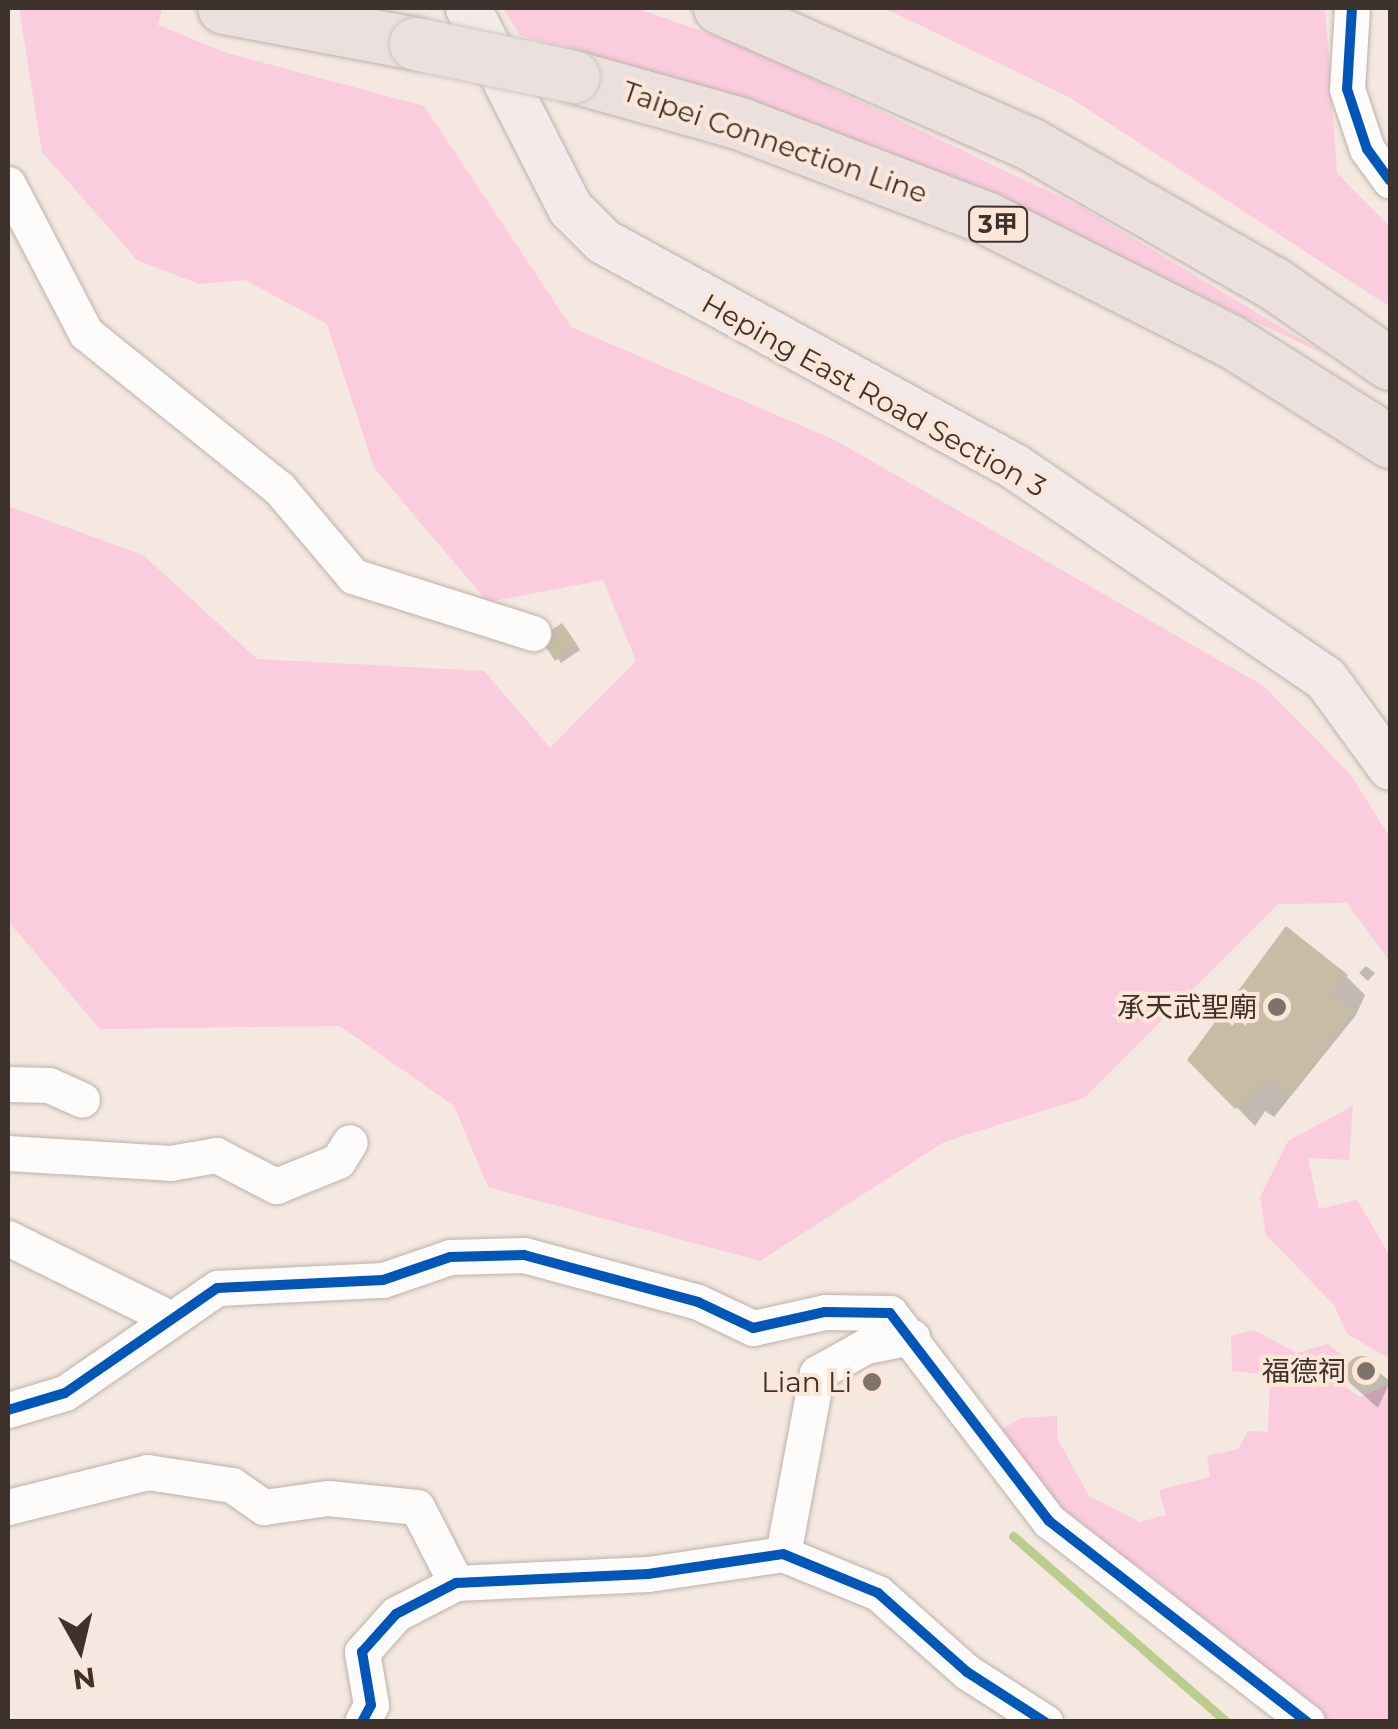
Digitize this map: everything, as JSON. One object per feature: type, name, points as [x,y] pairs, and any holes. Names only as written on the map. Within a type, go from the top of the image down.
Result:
[{"type":"highway","points":[[720,8],[1030,144],[1273,284],[1390,364]]},
{"type":"highway","name":"Taipei Connection Line","points":[[239,9],[574,77],[741,124],[988,218],[1232,342],[1390,442]]},
{"type":"main road","name":"Heping East Road Section 3","points":[[468,8],[570,208],[604,240],[1030,476],[1326,678],[1390,767]]},
{"type":"street","points":[[1352,8],[1347,89],[1367,148],[1390,181]]},
{"type":"street","points":[[8,184],[86,333],[278,488],[353,576],[533,633]]},
{"type":"street","points":[[8,1084],[48,1085],[82,1100]]},
{"type":"street","points":[[8,1153],[170,1163],[216,1156],[276,1186],[338,1161],[350,1142]]},
{"type":"street","points":[[8,1238],[168,1317]]},
{"type":"street","points":[[8,1410],[65,1393],[168,1317],[247,1281],[384,1280],[450,1257],[524,1255],[698,1302],[753,1328],[866,1308],[890,1313],[912,1336],[1049,1521],[1307,1722]]},
{"type":"street","points":[[784,1554],[818,1373],[866,1346],[912,1336]]},
{"type":"street","points":[[8,1506],[147,1472],[232,1484],[264,1506],[328,1498],[417,1508],[456,1583]]},
{"type":"street","points":[[362,1722],[371,1705],[362,1652],[396,1614],[456,1583],[648,1574],[784,1554],[878,1592],[967,1672],[1045,1722]]},
{"type":"shaded area","points":[[19,8],[162,8],[158,25],[227,53],[424,106],[571,327],[833,439],[1264,686],[1351,775],[1390,838],[1390,962],[1347,903],[1278,904],[1084,1098],[944,1142],[760,1261],[488,1187],[454,1106],[340,1026],[100,1029],[8,921],[8,506],[143,555],[257,659],[484,671],[550,748],[636,661],[603,580],[488,602],[374,468],[327,324],[245,280],[199,284],[137,260],[42,152]]},
{"type":"shaded area","points":[[503,8],[636,8],[741,45],[1083,208],[1327,355],[898,156],[520,35]]},
{"type":"shaded area","points":[[884,8],[1325,8],[1337,173],[1390,227],[1390,307],[1069,97]]},
{"type":"shaded area","points":[[1353,1106],[1349,1160],[1308,1158],[1319,1209],[1357,1200],[1390,1256],[1390,1359],[1347,1334],[1334,1305],[1266,1235],[1260,1197],[1288,1141]]},
{"type":"shaded area","points":[[1254,1330],[1297,1353],[1328,1344],[1349,1361],[1341,1384],[1360,1397],[1390,1384],[1390,1721],[1326,1721],[1313,1712],[1151,1575],[1058,1514],[995,1434],[1020,1418],[1057,1416],[1057,1438],[1089,1496],[1140,1522],[1166,1515],[1159,1490],[1210,1477],[1207,1456],[1238,1449],[1248,1431],[1268,1432],[1270,1375],[1232,1371],[1231,1336]]},
{"type":"building","points":[[562,623],[578,646],[555,661],[540,638]]},
{"type":"building","name":"承天武聖廟","points":[[1286,926],[1348,975],[1333,994],[1354,1009],[1291,1096],[1269,1080],[1235,1109],[1187,1060]]},
{"type":"building","name":"福德祠","points":[[1362,1356],[1373,1361],[1378,1372],[1373,1383],[1362,1388],[1351,1383],[1346,1372],[1351,1361]]},
{"type":"waterway","points":[[1013,1536],[1227,1722]]},
{"type":"cycle path","points":[[1352,8],[1347,89],[1367,149],[1390,181]]},
{"type":"cycle path","points":[[8,1410],[65,1393],[217,1288],[383,1280],[450,1257],[524,1255],[698,1302],[753,1328],[825,1312],[890,1313],[1049,1521],[1307,1722]]},
{"type":"cycle path","points":[[362,1722],[371,1705],[362,1652],[396,1614],[456,1583],[648,1574],[783,1554],[878,1593],[967,1672],[1045,1722]]},
{"type":"place","name":"承天武聖廟","points":[[1277,1007]]},
{"type":"place","name":"福德祠","points":[[1366,1371]]},
{"type":"place","name":"Lian Li","points":[[872,1382]]}]
